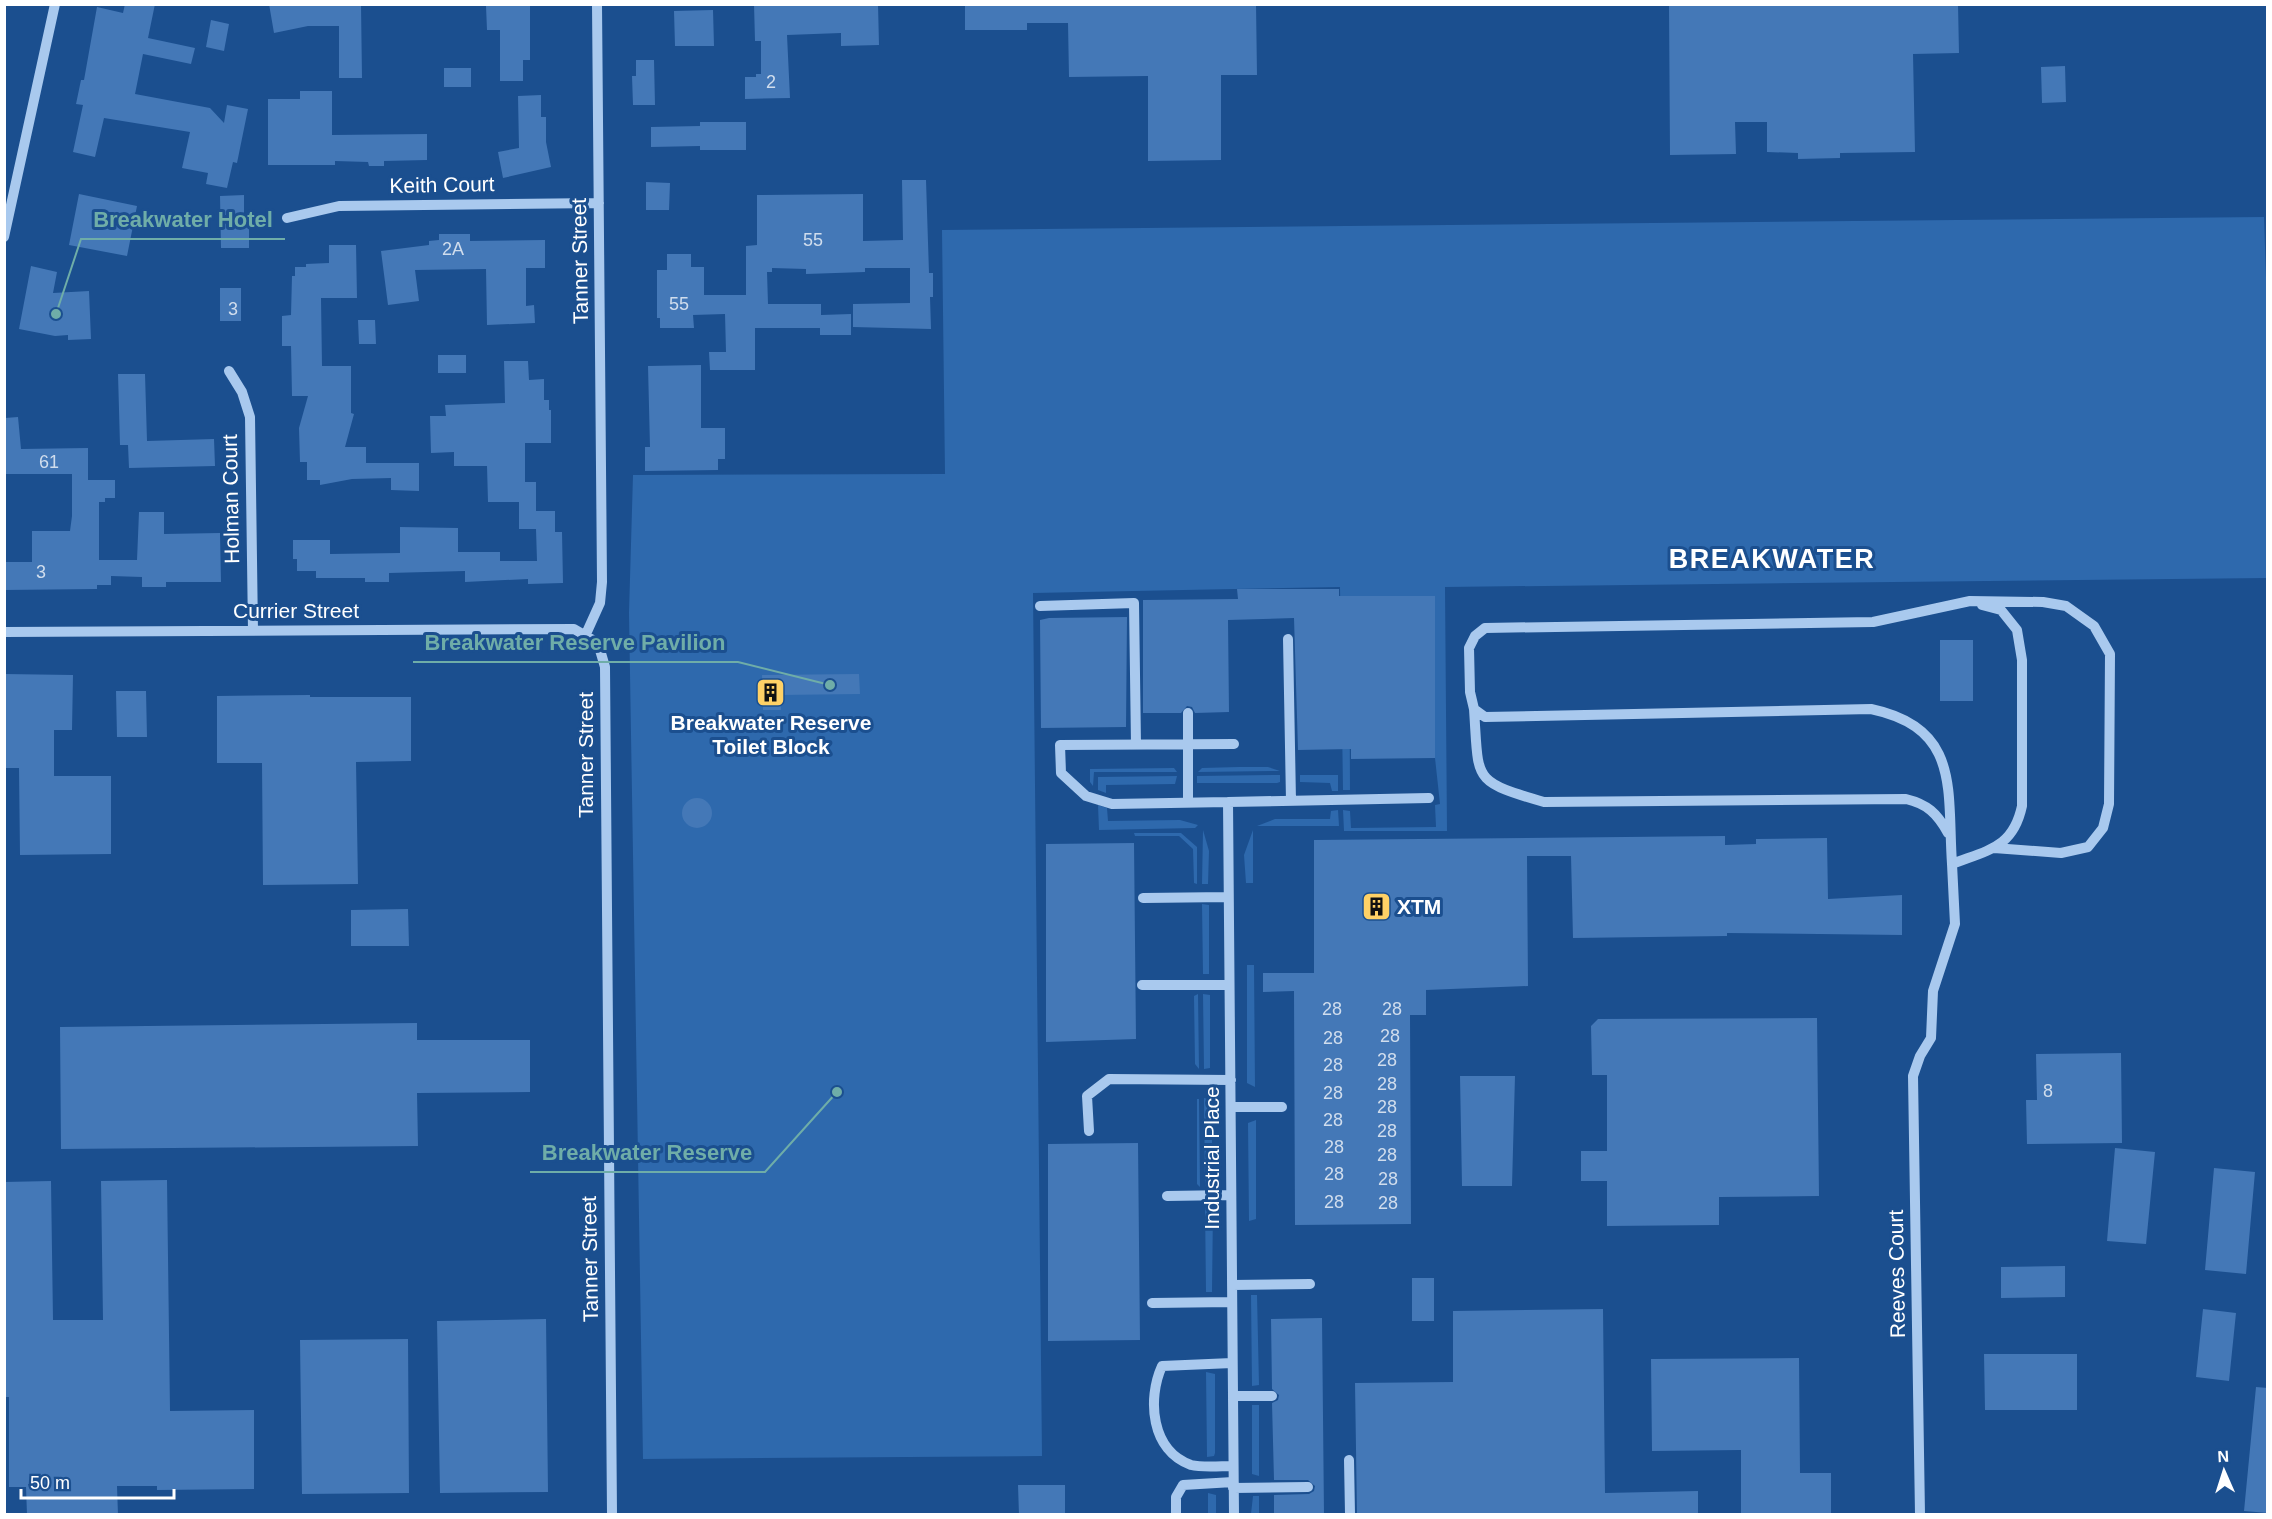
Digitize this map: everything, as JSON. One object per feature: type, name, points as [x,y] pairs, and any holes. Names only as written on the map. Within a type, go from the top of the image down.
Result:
[{"type":"street","points":[[4,237],[55,4]]},
{"type":"street","name":"Tanner Street","points":[[597,4],[602,582],[600,603],[586,634],[598,643],[605,667],[612,1515]]},
{"type":"street","name":"Keith Court","points":[[287,218],[339,206],[599,202]]},
{"type":"street","name":"Holman Court","points":[[230,371],[242,392],[250,417],[253,631]]},
{"type":"street","points":[[1474,709],[1485,717],[1871,709],[1898,714],[1928,736],[1944,760],[1952,864],[1994,848],[2010,836],[2018,825],[2022,806],[2022,660],[2017,630],[2001,610],[1970,601]]},
{"type":"street","points":[[1950,837],[1935,812],[1922,803],[1906,799],[1544,802],[1504,791],[1485,780],[1478,765],[1468,648],[1475,636],[1485,628],[1873,621],[1970,601],[2043,602],[2066,606],[2094,626],[2110,654],[2109,804],[2103,828],[2088,846],[2061,853],[1994,848]]},
{"type":"street","points":[[1040,606],[1134,603],[1136,745]]},
{"type":"street","name":"Currier Street","points":[[4,632],[574,629],[586,634]]},
{"type":"street","points":[[1288,639],[1291,801]]},
{"type":"street","points":[[1188,713],[1188,803]]},
{"type":"street","points":[[1234,744],[1060,745],[1061,773],[1086,796],[1113,804],[1429,798]]},
{"type":"street","name":"Industrial Place","points":[[1228,802],[1233,1515]]},
{"type":"street","name":"Reeves Court","points":[[1920,1515],[1913,1076],[1920,1056],[1931,1038],[1933,991],[1954,924],[1952,864]]},
{"type":"street","points":[[1143,898],[1228,897]]},
{"type":"street","points":[[1142,985],[1229,985]]},
{"type":"street","points":[[1089,1131],[1088,1096],[1109,1079],[1231,1080]]},
{"type":"street","points":[[1231,1107],[1282,1107]]},
{"type":"street","points":[[1167,1196],[1231,1195]]},
{"type":"street","points":[[1232,1285],[1310,1284]]},
{"type":"street","points":[[1152,1303],[1232,1302]]},
{"type":"street","points":[[1232,1363],[1162,1366],[1154,1384],[1156,1423],[1162,1444],[1191,1465],[1233,1466]]},
{"type":"street","points":[[1233,1396],[1272,1396]]},
{"type":"street","points":[[1349,1460],[1350,1515]]},
{"type":"street","points":[[1176,1515],[1176,1497],[1183,1485],[1308,1486]]},
{"type":"shaded area","points":[[2264,217],[2268,338],[2267,578],[1445,587],[1447,831],[1344,831],[1343,810],[1350,811],[1351,828],[1436,827],[1435,805],[1440,804],[1435,758],[1435,596],[1349,596],[1350,790],[1343,790],[1340,587],[1033,593],[1042,1456],[643,1459],[629,613],[633,475],[945,474],[942,230]]},
{"type":"shaded area","points":[[1268,767],[1280,771],[1198,772],[1202,768]]},
{"type":"shaded area","points":[[1174,768],[1177,772],[1094,772],[1093,786],[1090,782],[1090,769]]},
{"type":"shaded area","points":[[1280,775],[1280,782],[1277,783],[1197,783],[1197,776]]},
{"type":"shaded area","points":[[1300,775],[1338,775],[1338,791],[1332,791],[1330,783],[1300,782]]},
{"type":"shaded area","points":[[1177,776],[1175,784],[1106,785],[1106,793],[1098,790],[1098,777]]},
{"type":"shaded area","points":[[1098,805],[1107,808],[1108,821],[1180,820],[1198,825],[1195,828],[1099,830]]},
{"type":"shaded area","points":[[1338,810],[1339,826],[1257,826],[1275,819],[1330,819],[1331,811]]},
{"type":"shaded area","points":[[1203,830],[1209,851],[1208,884],[1202,884]]},
{"type":"shaded area","points":[[1253,830],[1253,883],[1246,883],[1244,855]]},
{"type":"shaded area","points":[[1134,833],[1181,833],[1197,847],[1197,884],[1194,883],[1193,849],[1179,836],[1135,836]]},
{"type":"shaded area","points":[[1202,904],[1209,905],[1209,974],[1203,974]]},
{"type":"shaded area","points":[[1247,965],[1254,965],[1255,1087],[1247,1083]]},
{"type":"shaded area","points":[[1198,994],[1199,1069],[1195,1064],[1194,996]]},
{"type":"shaded area","points":[[1203,994],[1210,995],[1210,1068],[1204,1069]]},
{"type":"shaded area","points":[[1204,1098],[1211,1100],[1213,1184],[1205,1186]]},
{"type":"shaded area","points":[[1197,1099],[1199,1099],[1200,1187],[1197,1184]]},
{"type":"shaded area","points":[[1256,1120],[1256,1219],[1249,1221],[1248,1123]]},
{"type":"shaded area","points":[[1205,1205],[1213,1207],[1212,1292],[1206,1292]]},
{"type":"shaded area","points":[[1251,1295],[1257,1295],[1259,1385],[1252,1386]]},
{"type":"shaded area","points":[[1206,1372],[1215,1374],[1215,1453],[1214,1456],[1207,1457]]},
{"type":"shaded area","points":[[1252,1405],[1259,1405],[1259,1476],[1252,1474]]},
{"type":"shaded area","points":[[1208,1493],[1216,1495],[1216,1514],[1208,1514]]},
{"type":"shaded area","points":[[1253,1496],[1259,1496],[1259,1514],[1251,1514]]},
{"type":"building","points":[[125,4],[155,4],[148,38],[195,48],[191,64],[143,54],[135,94],[210,108],[224,123],[227,105],[248,109],[237,163],[233,162],[227,188],[206,184],[208,173],[182,168],[190,132],[104,118],[95,157],[73,152],[83,105],[76,104],[81,80],[84,80],[97,7],[123,13]]},
{"type":"building","points":[[269,4],[361,4],[362,78],[339,78],[339,26],[308,26],[274,33]]},
{"type":"building","points":[[754,4],[878,4],[879,45],[841,46],[841,33],[787,35],[790,98],[745,99],[745,77],[756,77],[756,74],[761,74],[761,41],[755,41]]},
{"type":"building","points":[[965,4],[1256,4],[1257,75],[1221,75],[1221,160],[1148,161],[1148,76],[1069,77],[1068,23],[1027,23],[1027,30],[965,30]]},
{"type":"building","points":[[1669,4],[1958,4],[1959,53],[1913,54],[1915,152],[1840,153],[1840,158],[1798,159],[1798,153],[1767,152],[1767,122],[1735,122],[1736,154],[1670,155]]},
{"type":"building","points":[[486,6],[530,6],[530,60],[523,60],[523,81],[500,81],[500,30],[487,30]]},
{"type":"building","points":[[713,10],[714,46],[675,46],[674,11]]},
{"type":"building","points":[[211,20],[229,24],[224,51],[206,47]]},
{"type":"building","points":[[636,60],[654,60],[655,105],[633,105],[632,76],[636,76]]},
{"type":"building","points":[[2065,66],[2066,102],[2042,103],[2041,67]]},
{"type":"building","points":[[444,68],[471,68],[471,87],[444,87]]},
{"type":"building","points":[[300,91],[332,91],[332,135],[427,134],[427,160],[384,161],[384,166],[369,166],[368,162],[335,161],[335,165],[268,165],[268,99],[300,99]]},
{"type":"building","points":[[541,95],[541,117],[546,117],[546,142],[551,167],[503,178],[498,152],[519,148],[518,96]]},
{"type":"building","points":[[700,122],[746,122],[746,150],[700,150],[700,146],[651,147],[651,127],[700,126]]},
{"type":"building","points":[[902,180],[926,180],[929,273],[933,273],[933,297],[930,297],[931,329],[853,327],[853,304],[910,303],[910,268],[865,268],[865,272],[806,274],[806,269],[772,268],[772,272],[767,272],[768,304],[821,304],[821,315],[851,314],[851,335],[820,335],[820,328],[755,328],[755,370],[710,370],[709,352],[726,352],[725,314],[693,315],[694,328],[660,328],[660,318],[657,318],[657,270],[667,270],[667,254],[691,254],[691,267],[704,267],[704,295],[746,295],[746,246],[757,245],[757,195],[863,194],[863,241],[903,240]]},
{"type":"building","points":[[646,182],[670,183],[669,210],[646,210]]},
{"type":"building","points":[[79,194],[137,206],[127,256],[69,245]]},
{"type":"building","points":[[244,195],[244,216],[249,215],[249,248],[221,248],[220,196]]},
{"type":"building","points":[[439,234],[470,234],[470,241],[545,240],[545,268],[526,268],[526,306],[534,305],[535,323],[487,325],[486,269],[415,270],[419,301],[388,305],[381,251],[429,245],[429,241],[439,240]]},
{"type":"building","points":[[329,245],[356,245],[357,298],[321,298],[322,366],[351,366],[351,413],[354,414],[345,447],[366,447],[366,463],[419,463],[419,491],[391,490],[391,478],[352,479],[320,485],[320,480],[307,480],[307,462],[300,462],[299,428],[308,396],[292,396],[291,346],[282,346],[282,316],[291,315],[292,276],[295,276],[295,267],[329,263]]},
{"type":"building","points":[[31,266],[57,272],[53,293],[89,291],[91,339],[68,340],[68,335],[55,336],[19,329]]},
{"type":"building","points":[[220,288],[241,288],[241,321],[220,321]]},
{"type":"building","points":[[358,320],[375,320],[376,344],[359,344]]},
{"type":"building","points":[[438,355],[466,355],[466,373],[438,373]]},
{"type":"building","points":[[504,361],[528,361],[529,380],[544,379],[544,400],[549,400],[549,410],[551,410],[551,443],[525,443],[525,482],[536,482],[536,511],[555,511],[555,532],[562,532],[563,583],[528,584],[528,579],[465,582],[465,571],[389,573],[389,582],[365,582],[365,578],[316,578],[316,571],[297,571],[297,559],[293,559],[293,540],[330,540],[330,554],[400,553],[400,527],[458,528],[458,552],[500,552],[500,561],[537,561],[536,529],[519,529],[519,502],[488,502],[487,466],[454,466],[454,452],[431,453],[430,416],[446,416],[445,405],[505,403]]},
{"type":"building","points":[[701,365],[701,428],[725,428],[725,459],[718,459],[718,470],[645,471],[645,447],[650,447],[648,366]]},
{"type":"building","points":[[118,374],[145,374],[147,441],[214,439],[215,466],[129,468],[128,445],[120,445]]},
{"type":"building","points":[[18,417],[21,449],[88,448],[88,480],[115,480],[115,498],[105,498],[105,502],[99,502],[99,560],[137,560],[139,512],[164,512],[164,534],[220,533],[221,582],[166,582],[166,587],[142,587],[142,577],[111,576],[111,585],[97,585],[97,589],[4,590],[4,562],[32,562],[32,531],[70,531],[72,516],[72,474],[5,474],[5,418]]},
{"type":"building","points":[[1237,589],[1339,589],[1339,596],[1435,596],[1435,758],[1351,759],[1351,749],[1298,750],[1294,618],[1228,620],[1229,712],[1195,713],[1192,707],[1187,706],[1181,713],[1143,713],[1143,600],[1238,599]]},
{"type":"building","points":[[1127,617],[1126,727],[1041,728],[1040,620]]},
{"type":"building","points":[[1940,640],[1973,640],[1973,701],[1940,701]]},
{"type":"building","points":[[4,674],[73,675],[72,730],[54,730],[54,776],[111,776],[111,854],[20,855],[19,768],[4,768]]},
{"type":"building","points":[[859,674],[860,694],[780,695],[781,710],[763,710],[762,675]]},
{"type":"building","points":[[116,691],[146,691],[147,737],[117,737]]},
{"type":"building","points":[[310,695],[310,697],[411,697],[411,761],[356,762],[358,884],[263,885],[262,763],[217,763],[217,696]]},
{"type":"building","points":[[697,798],[708,802],[712,813],[708,824],[697,828],[686,824],[682,813],[686,802]]},
{"type":"building","points":[[1725,836],[1725,845],[1756,844],[1756,839],[1827,838],[1828,899],[1902,895],[1902,935],[1727,933],[1727,936],[1573,938],[1571,856],[1527,856],[1528,986],[1426,990],[1426,1015],[1410,1015],[1411,1224],[1295,1225],[1294,991],[1263,992],[1263,973],[1314,973],[1314,840]]},
{"type":"building","points":[[1134,843],[1136,1039],[1046,1042],[1046,844]]},
{"type":"building","points":[[408,909],[409,946],[351,946],[351,910]]},
{"type":"building","points":[[1817,1018],[1819,1196],[1719,1197],[1719,1225],[1607,1226],[1607,1181],[1581,1181],[1581,1151],[1607,1151],[1607,1075],[1592,1075],[1591,1026],[1598,1019]]},
{"type":"building","points":[[417,1023],[417,1040],[530,1040],[530,1092],[417,1093],[418,1146],[61,1149],[60,1027]]},
{"type":"building","points":[[2121,1053],[2122,1143],[2027,1144],[2026,1100],[2037,1100],[2036,1054]]},
{"type":"building","points":[[1460,1076],[1515,1076],[1512,1186],[1462,1186]]},
{"type":"building","points":[[1138,1143],[1140,1340],[1048,1341],[1048,1144]]},
{"type":"building","points":[[2115,1148],[2155,1152],[2146,1244],[2107,1241]]},
{"type":"building","points":[[2214,1168],[2255,1172],[2246,1274],[2205,1270]]},
{"type":"building","points":[[167,1180],[170,1411],[254,1410],[254,1489],[157,1490],[157,1486],[117,1486],[118,1515],[27,1515],[26,1487],[9,1487],[9,1397],[4,1397],[4,1182],[51,1181],[53,1320],[103,1320],[101,1181]]},
{"type":"building","points":[[2065,1266],[2065,1297],[2001,1298],[2001,1267]]},
{"type":"building","points":[[1412,1278],[1434,1278],[1434,1321],[1412,1321]]},
{"type":"building","points":[[1603,1309],[1605,1493],[1698,1491],[1698,1515],[1357,1515],[1355,1383],[1453,1382],[1453,1311]]},
{"type":"building","points":[[2203,1309],[2236,1313],[2229,1381],[2196,1377]]},
{"type":"building","points":[[1322,1318],[1324,1515],[1274,1515],[1274,1495],[1309,1494],[1314,1491],[1315,1486],[1308,1480],[1274,1480],[1272,1403],[1278,1400],[1279,1395],[1272,1389],[1271,1319]]},
{"type":"building","points":[[546,1319],[548,1492],[440,1493],[437,1321]]},
{"type":"building","points":[[408,1339],[409,1493],[302,1494],[300,1340]]},
{"type":"building","points":[[1984,1354],[2077,1354],[2077,1410],[1985,1410]]},
{"type":"building","points":[[1799,1358],[1800,1473],[1831,1473],[1831,1515],[1741,1515],[1741,1450],[1652,1451],[1651,1359]]},
{"type":"building","points":[[2256,1387],[2268,1388],[2268,1513],[2244,1511]]},
{"type":"building","points":[[1018,1485],[1065,1485],[1065,1515],[1019,1515]]},
{"type":"place","name":"Breakwater Hotel","points":[[56,314]]},
{"type":"place","name":"Breakwater Reserve Pavilion","points":[[830,685]]},
{"type":"place","name":"Breakwater Reserve Toilet Block","points":[[771,692]]},
{"type":"place","name":"XTM","points":[[1376,907]]},
{"type":"place","name":"Breakwater Reserve","points":[[837,1092]]},
{"type":"district","name":"BREAKWATER","points":[[1772,559]]}]
